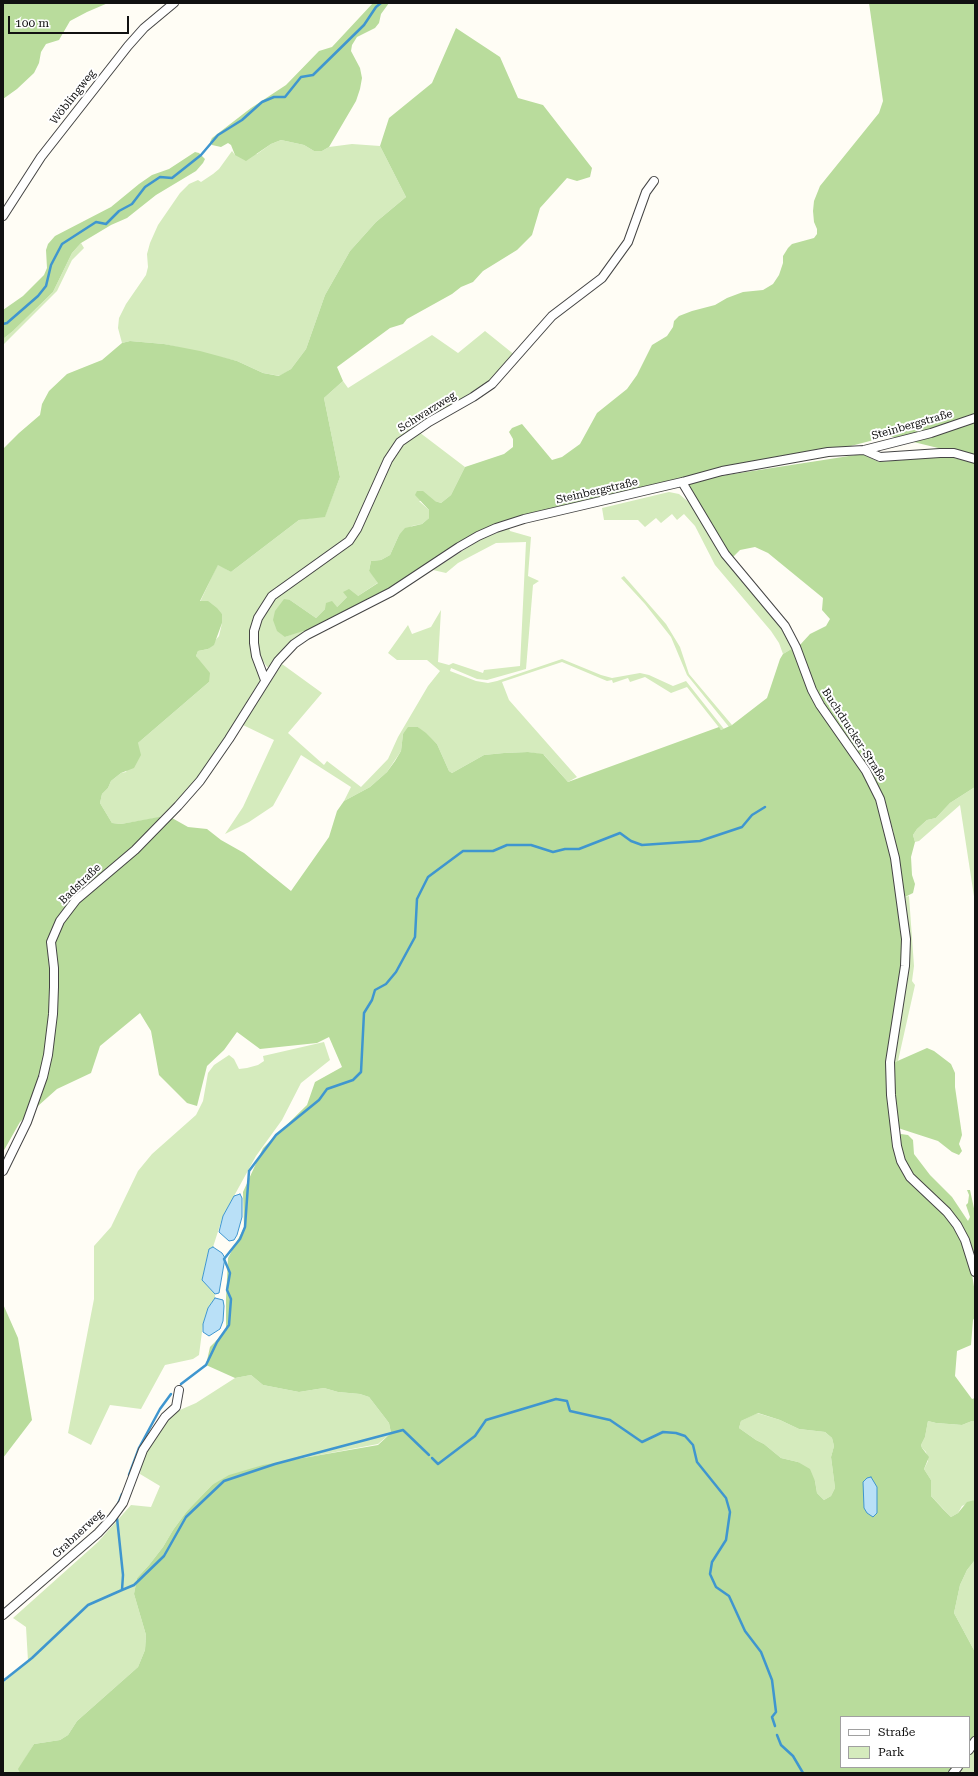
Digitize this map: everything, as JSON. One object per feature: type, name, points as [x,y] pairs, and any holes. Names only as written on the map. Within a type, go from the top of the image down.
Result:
[{"type":"street","name":"Wöblingweg","points":[[3,216],[41,157],[128,46],[149,23],[174,3]]},
{"type":"street","name":"Schwarzweg","points":[[265,680],[256,656],[254,631],[258,618],[272,596],[349,541],[357,529],[388,460],[400,442],[429,422],[473,397],[492,384],[552,316],[602,278],[628,242],[646,192],[654,181]]},
{"type":"street","name":"Steinbergstraße","points":[[265,680],[283,655],[301,639],[391,592],[478,536],[524,520],[722,471],[828,452],[864,450],[931,433],[975,418]]},
{"type":"street","points":[[864,450],[880,457],[947,453],[975,459]]},
{"type":"street","name":"Buchdrucker-Straße","points":[[682,482],[725,554],[785,626],[796,647],[812,690],[820,705],[866,771],[880,799],[895,858],[905,929],[905,966],[890,1062],[891,1095],[897,1146],[901,1161],[910,1177],[948,1212],[958,1225],[965,1240],[975,1272]]},
{"type":"street","name":"Badstraße","points":[[3,1171],[27,1122],[43,1077],[48,1055],[53,1014],[54,968],[51,942],[60,921],[76,900],[135,850],[187,797],[223,749],[265,680]]},
{"type":"street","name":"Grabnerweg","points":[[3,1615],[98,1533],[112,1518],[123,1503],[143,1450],[165,1418],[176,1407],[179,1390]]},
{"type":"green space","points":[[3,3],[108,3],[70,21],[59,40],[46,44],[41,52],[39,63],[34,73],[17,89],[3,99]]},
{"type":"green space","points":[[373,3],[389,3],[381,14],[379,23],[375,28],[357,37],[352,45],[351,51],[360,68],[362,78],[360,89],[356,101],[329,147],[322,151],[314,151],[304,145],[281,140],[271,144],[246,161],[235,155],[231,145],[228,143],[221,147],[212,145],[210,142],[212,138],[251,108],[286,85],[319,51],[332,47]]},
{"type":"green space","points":[[869,3],[975,3],[975,457],[889,436],[828,452],[722,471],[495,524],[476,533],[389,589],[307,632],[306,630],[285,637],[277,631],[273,620],[275,611],[284,599],[290,600],[316,618],[325,609],[326,603],[332,601],[337,607],[347,597],[343,592],[349,589],[358,596],[378,583],[369,571],[371,561],[381,560],[390,555],[399,535],[405,528],[422,524],[429,518],[429,510],[415,495],[417,491],[423,491],[435,501],[441,503],[451,495],[465,467],[504,454],[513,447],[513,439],[509,432],[512,428],[522,424],[552,460],[562,457],[580,444],[597,413],[627,389],[637,375],[652,345],[667,336],[673,327],[674,321],[679,316],[715,305],[727,298],[743,292],[763,290],[773,284],[779,275],[783,263],[783,256],[788,248],[792,244],[814,238],[817,234],[813,211],[814,201],[820,186],[879,113],[883,101]]},
{"type":"green space","points":[[456,28],[500,57],[518,98],[543,105],[592,168],[590,177],[577,181],[567,178],[540,208],[532,235],[517,250],[483,271],[473,282],[461,287],[452,294],[407,319],[403,324],[390,328],[337,367],[343,381],[324,398],[340,477],[325,517],[299,520],[231,572],[218,565],[200,601],[208,601],[222,614],[222,623],[214,645],[208,649],[198,651],[196,656],[210,673],[209,682],[138,743],[141,755],[134,768],[121,773],[111,781],[108,788],[102,794],[100,803],[112,823],[121,824],[159,817],[172,818],[188,827],[207,829],[221,840],[244,853],[291,891],[329,837],[337,811],[344,801],[370,787],[387,772],[395,761],[401,751],[403,734],[408,727],[418,727],[437,744],[449,771],[452,773],[484,755],[528,752],[543,754],[568,782],[719,727],[721,730],[732,725],[767,698],[780,659],[783,654],[793,648],[799,662],[877,800],[892,858],[902,929],[902,965],[887,1062],[898,1162],[905,1176],[945,1214],[958,1232],[971,1268],[975,1293],[975,1317],[973,1320],[971,1345],[957,1351],[955,1376],[972,1399],[975,1398],[975,1421],[962,1425],[928,1421],[925,1437],[921,1445],[929,1457],[924,1469],[931,1480],[931,1496],[943,1509],[951,1517],[958,1513],[967,1502],[975,1500],[975,1560],[967,1570],[960,1585],[954,1613],[975,1652],[975,1736],[970,1744],[970,1716],[840,1716],[840,1768],[953,1768],[950,1773],[20,1773],[18,1769],[34,1744],[60,1740],[68,1735],[77,1721],[138,1667],[145,1650],[146,1635],[134,1594],[137,1578],[163,1547],[187,1511],[212,1485],[229,1475],[263,1465],[378,1445],[391,1433],[389,1423],[369,1397],[324,1388],[299,1392],[263,1385],[251,1375],[235,1378],[206,1365],[210,1347],[226,1331],[228,1258],[244,1228],[243,1192],[263,1148],[307,1105],[315,1082],[342,1067],[329,1037],[317,1043],[260,1049],[237,1032],[224,1050],[207,1066],[197,1106],[187,1103],[159,1075],[151,1031],[140,1013],[100,1046],[91,1073],[57,1089],[20,1122],[3,1152],[3,449],[40,415],[42,404],[49,391],[67,374],[102,360],[122,343],[130,341],[164,344],[200,351],[237,361],[263,373],[279,376],[291,369],[306,349],[325,295],[350,251],[376,222],[406,197],[380,146],[389,118],[432,83]],"holes":[[[758,1413],[780,1420],[799,1429],[825,1432],[832,1438],[834,1446],[831,1457],[835,1488],[831,1496],[824,1500],[817,1493],[815,1481],[810,1469],[798,1462],[781,1458],[764,1444],[739,1428],[741,1421]]]},
{"type":"green space","points":[[281,140],[304,145],[314,151],[322,151],[329,147],[352,144],[380,146],[406,197],[376,222],[350,251],[325,295],[306,349],[291,369],[280,376],[263,373],[237,361],[164,344],[130,341],[122,343],[118,328],[119,318],[126,304],[146,275],[148,267],[147,254],[158,225],[180,193],[189,184],[198,180],[201,182],[213,174],[219,169],[232,151],[235,155],[257,154],[271,144]]},
{"type":"green space","points":[[195,152],[199,153],[205,159],[196,171],[156,195],[127,218],[111,225],[81,243],[72,253],[53,292],[3,339],[3,310],[23,296],[44,275],[47,268],[46,250],[48,244],[55,236],[111,207],[152,175],[169,169]]},
{"type":"green space","points":[[81,243],[84,248],[72,260],[57,291],[3,345],[3,339],[53,292],[72,253]]},
{"type":"green space","points":[[485,331],[516,356],[491,383],[399,441],[352,534],[281,586],[253,631],[261,679],[207,766],[184,794],[162,817],[121,824],[112,823],[100,803],[102,794],[108,788],[111,781],[121,773],[126,772],[138,743],[209,682],[196,656],[198,651],[208,649],[219,636],[222,623],[222,614],[200,602],[218,564],[231,572],[299,520],[325,516],[340,477],[324,398],[343,381],[348,388],[432,335],[458,353]]},
{"type":"green space","points":[[419,432],[465,467],[451,495],[441,503],[435,501],[419,501],[429,510],[429,518],[422,524],[412,526],[399,535],[390,555],[381,560],[371,561],[369,571],[379,582],[358,596],[347,597],[337,607],[325,609],[316,618],[290,600],[285,637],[306,629],[307,632],[292,641],[280,652],[270,666],[267,667],[259,655],[257,632],[261,619],[274,598],[351,543],[384,474],[402,444]]},
{"type":"green space","points":[[862,454],[879,462],[940,457],[954,458],[975,463],[975,787],[950,803],[936,818],[927,820],[913,835],[915,842],[911,857],[912,875],[915,884],[913,893],[905,897],[893,830],[879,788],[864,761],[823,703],[815,688],[799,646],[810,634],[826,626],[830,619],[822,610],[823,598],[768,553],[755,547],[740,550],[732,558],[725,554],[682,482]]},
{"type":"green space","points":[[669,492],[679,494],[691,504],[722,556],[782,628],[793,648],[783,654],[779,643],[771,631],[715,565],[695,526],[684,514],[677,520],[672,514],[661,523],[656,518],[645,527],[638,520],[604,520],[602,508]]},
{"type":"green space","points":[[509,528],[510,531],[531,537],[528,576],[539,581],[533,585],[526,669],[487,680],[477,679],[451,668],[450,671],[476,681],[488,683],[562,659],[612,678],[640,673],[649,675],[673,686],[686,681],[724,729],[721,730],[687,687],[671,693],[645,677],[630,682],[628,678],[613,683],[612,680],[607,681],[562,662],[502,682],[509,700],[577,777],[568,782],[544,755],[528,752],[484,755],[452,773],[449,771],[437,744],[418,727],[403,734],[401,751],[387,772],[370,787],[344,801],[351,787],[301,755],[273,806],[249,822],[225,834],[243,807],[274,740],[243,725],[282,664],[322,693],[288,733],[324,765],[327,761],[361,787],[388,759],[398,737],[428,686],[440,671],[427,660],[397,660],[388,653],[408,625],[412,634],[431,627],[441,610],[438,662],[449,665],[453,663],[483,673],[484,670],[520,666],[526,542],[496,543],[458,563],[446,573],[433,570],[481,539]]},
{"type":"green space","points":[[624,576],[666,624],[680,647],[689,674],[732,725],[729,727],[687,675],[671,637],[645,604],[621,578]]},
{"type":"green space","points":[[975,787],[975,903],[960,805],[919,841],[915,842],[913,835],[927,820],[936,818],[950,803]]},
{"type":"green space","points":[[909,896],[914,966],[912,981],[915,985],[898,1061],[893,1063],[908,966],[909,939],[905,897]]},
{"type":"green space","points":[[324,1042],[330,1060],[301,1083],[282,1120],[256,1156],[223,1216],[213,1247],[209,1249],[202,1280],[215,1294],[215,1298],[208,1308],[203,1324],[199,1355],[193,1359],[165,1365],[141,1409],[110,1405],[91,1445],[68,1433],[94,1299],[94,1246],[111,1227],[138,1171],[152,1154],[196,1115],[203,1101],[208,1073],[214,1065],[229,1055],[234,1059],[239,1069],[247,1068],[258,1065],[264,1061],[263,1056]]},
{"type":"green space","points":[[927,1048],[934,1051],[951,1064],[955,1073],[955,1087],[962,1135],[959,1144],[962,1151],[959,1155],[952,1152],[938,1141],[898,1128],[894,1095],[893,1063]]},
{"type":"green space","points":[[901,1134],[908,1135],[913,1140],[914,1154],[930,1175],[952,1197],[968,1221],[970,1217],[966,1205],[968,1203],[969,1195],[967,1190],[970,1190],[975,1213],[975,1256],[964,1229],[955,1215],[910,1172],[902,1152],[899,1136]]},
{"type":"green space","points":[[3,1304],[18,1338],[32,1420],[3,1458]]},
{"type":"green space","points":[[251,1375],[263,1385],[299,1392],[324,1388],[369,1397],[389,1423],[391,1433],[378,1444],[267,1465],[212,1485],[187,1511],[163,1547],[137,1578],[134,1594],[146,1635],[145,1650],[138,1667],[77,1721],[68,1735],[60,1740],[34,1744],[19,1769],[20,1773],[3,1773],[3,1683],[28,1661],[26,1627],[13,1618],[98,1542],[131,1505],[151,1507],[160,1486],[140,1474],[142,1459],[164,1419],[173,1413],[196,1403],[235,1378]]},
{"type":"green space","points":[[757,1413],[780,1420],[799,1429],[825,1432],[832,1438],[834,1446],[831,1457],[835,1488],[831,1496],[824,1500],[817,1493],[815,1481],[798,1462],[781,1458],[764,1444],[739,1428],[741,1421]]},
{"type":"green space","points":[[928,1421],[962,1425],[975,1421],[975,1500],[962,1506],[958,1513],[951,1517],[931,1496],[931,1480],[924,1469],[928,1461],[926,1452],[921,1445],[925,1437]]},
{"type":"green space","points":[[975,1560],[975,1652],[954,1613],[960,1585],[967,1570]]},
{"type":"green space","points":[[975,1748],[975,1773],[958,1773],[961,1768],[970,1768],[970,1756]]},
{"type":"water","points":[[240,1194],[242,1198],[242,1217],[237,1235],[234,1240],[229,1241],[219,1232],[223,1216],[234,1196]]},
{"type":"water","points":[[213,1247],[222,1253],[225,1258],[219,1293],[215,1294],[202,1280],[209,1249]]},
{"type":"water","points":[[215,1298],[223,1300],[223,1321],[220,1329],[209,1336],[203,1332],[203,1324],[208,1308]]},
{"type":"water","points":[[871,1477],[877,1487],[877,1513],[873,1517],[867,1513],[864,1508],[863,1482],[867,1478]]},
{"type":"waterway","points":[[3,324],[7,323],[38,296],[46,286],[51,265],[62,244],[96,222],[106,224],[119,211],[132,204],[145,187],[160,177],[172,178],[201,155],[218,135],[242,120],[262,102],[274,97],[285,97],[301,77],[313,75],[364,25],[376,7],[381,3]]},
{"type":"waterway","points":[[181,1384],[206,1365],[217,1342],[229,1325],[231,1299],[227,1290],[230,1273],[224,1259],[240,1239],[245,1227],[249,1171],[276,1135],[319,1100],[327,1089],[353,1080],[361,1072],[364,1013],[372,1000],[375,990],[386,984],[396,972],[415,937],[417,899],[428,877],[463,851],[493,851],[507,845],[531,845],[553,852],[565,849],[579,849],[620,833],[631,841],[642,845],[700,841],[742,827],[752,815],[765,807]]},
{"type":"waterway","points":[[129,1475],[139,1448],[160,1409],[171,1394]]},
{"type":"waterway","points":[[432,1458],[438,1464],[475,1436],[486,1420],[556,1399],[567,1401],[570,1411],[610,1420],[642,1442],[663,1432],[676,1433],[685,1436],[693,1445],[697,1462],[726,1498],[730,1512],[726,1540],[712,1562],[710,1574],[716,1587],[729,1596],[745,1631],[761,1652],[772,1680],[776,1712],[772,1717],[775,1726]]},
{"type":"waterway","points":[[122,1590],[134,1585],[164,1556],[186,1517],[224,1481],[275,1464],[403,1430],[429,1455]]},
{"type":"waterway","points":[[118,1504],[122,1494]]},
{"type":"waterway","points":[[3,1681],[32,1658],[88,1605],[122,1590],[123,1575],[117,1518]]},
{"type":"waterway","points":[[777,1735],[781,1745],[793,1756],[803,1773]]}]
